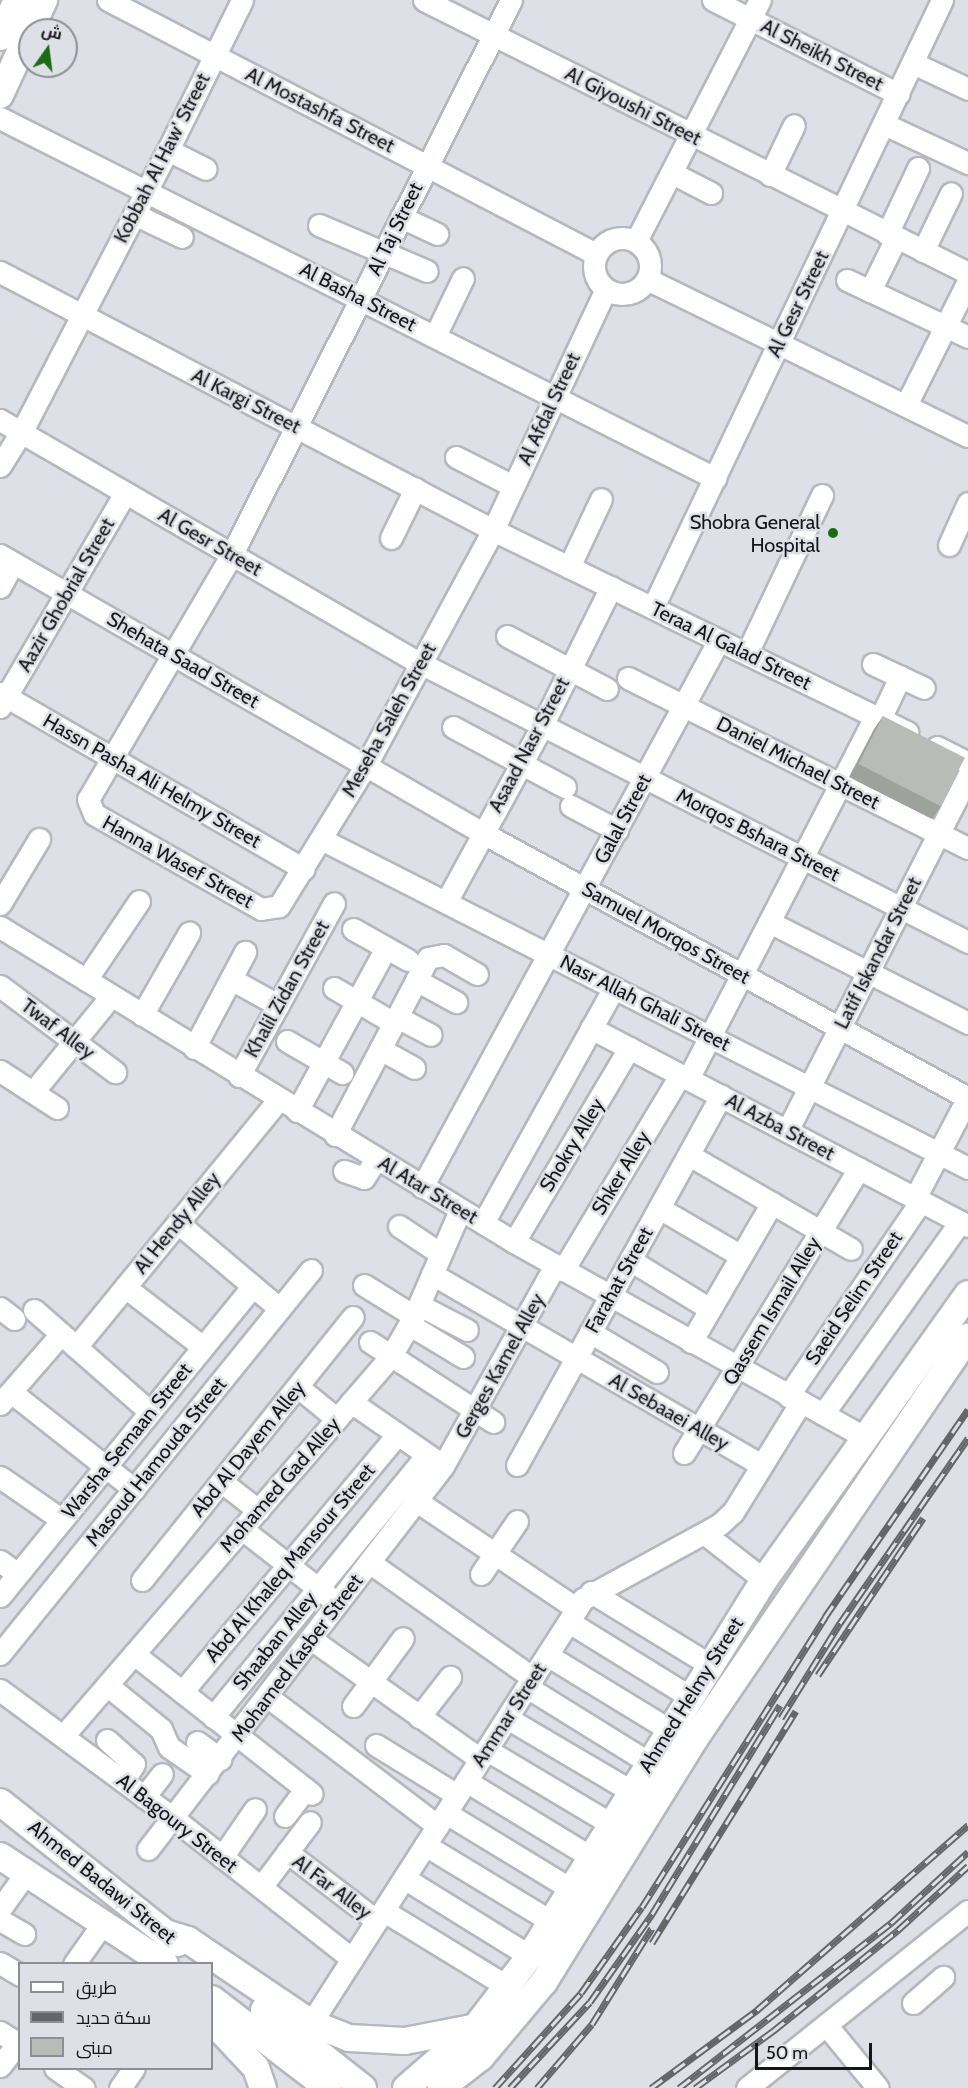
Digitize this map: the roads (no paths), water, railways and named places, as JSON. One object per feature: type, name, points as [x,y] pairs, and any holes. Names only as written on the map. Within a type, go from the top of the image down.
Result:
[{"type":"main road","points":[[0,37],[26,8]]},
{"type":"main road","points":[[0,95],[26,8]]},
{"type":"main road","name":"Ahmed Helmy Street","points":[[406,2088],[475,2028],[530,1956],[670,1726],[764,1580],[968,1294]]},
{"type":"main road","name":"Ahmed Helmy Street","points":[[441,2088],[481,2057],[544,1982],[696,1737],[968,1337]]},
{"type":"main road","points":[[670,1726],[696,1737]]},
{"type":"main road","name":"Ahmed Badawi Street","points":[[0,1802],[201,1962]]},
{"type":"main road","name":"Ahmed Badawi Street","points":[[0,1856],[162,1962]]},
{"type":"main road","points":[[165,1933],[188,1940],[311,2023],[349,2038],[376,2041],[437,2038],[475,2028]]},
{"type":"main road","points":[[213,1970],[363,2088]]},
{"type":"main road","points":[[213,2000],[328,2088]]},
{"type":"main road","points":[[213,2022],[256,2068],[263,2088]]},
{"type":"street","name":"Al Mostashfa Street","points":[[108,0],[596,254]]},
{"type":"street","name":"Kobbah Al Haw' Street","points":[[0,466],[21,433],[82,316],[242,0]]},
{"type":"street","name":"Al Giyoushi Street","points":[[424,0],[842,213],[968,273]]},
{"type":"street","name":"Al Taj Street","points":[[88,799],[232,555],[511,0]]},
{"type":"street","name":"Al Sheikh Street","points":[[713,0],[898,94]]},
{"type":"street","points":[[636,241],[760,0]]},
{"type":"street","name":"Al Gesr Street","points":[[652,607],[942,0]]},
{"type":"street","points":[[913,63],[968,89]]},
{"type":"street","name":"Al Basha Street","points":[[0,118],[715,478]]},
{"type":"street","points":[[884,124],[968,162]]},
{"type":"street","points":[[770,175],[794,125]]},
{"type":"street","points":[[168,150],[206,169]]},
{"type":"street","points":[[870,291],[918,168]]},
{"type":"street","points":[[672,173],[711,193]]},
{"type":"street","points":[[923,251],[951,193]]},
{"type":"street","points":[[134,214],[182,237]]},
{"type":"street","points":[[401,217],[437,234]]},
{"type":"street","points":[[319,225],[427,271]]},
{"type":"street","points":[[613,239],[636,241],[650,262],[647,279],[629,293],[606,289],[594,270],[596,254],[613,239]]},
{"type":"street","name":"Al Kargi Street","points":[[0,273],[493,530]]},
{"type":"street","points":[[435,336],[463,278]]},
{"type":"street","points":[[647,279],[968,436]]},
{"type":"street","points":[[847,280],[968,338]]},
{"type":"street","points":[[906,405],[968,281]]},
{"type":"street","name":"Al Afdal Street","points":[[493,530],[606,289]]},
{"type":"street","name":"Al Gesr Street","points":[[0,420],[420,663]]},
{"type":"street","points":[[456,457],[513,486]]},
{"type":"street","points":[[391,538],[415,489]]},
{"type":"street","name":"Aazir Ghobrial Street","points":[[2,699],[125,493]]},
{"type":"street","points":[[747,653],[822,495]]},
{"type":"street","points":[[569,567],[601,499]]},
{"type":"street","points":[[949,545],[968,503]]},
{"type":"street","name":"Teraa Al Galad Street","points":[[493,530],[968,763]]},
{"type":"street","name":"Meseha Saleh Street","points":[[279,906],[304,869],[366,765],[493,530]]},
{"type":"street","points":[[0,587],[7,559]]},
{"type":"street","name":"Shehata Saad Street","points":[[7,559],[366,765]]},
{"type":"street","name":"Asaad Nasr Street","points":[[446,902],[481,832],[542,726],[610,587]]},
{"type":"street","points":[[507,636],[607,689]]},
{"type":"street","name":"Galal Street","points":[[422,1187],[719,639]]},
{"type":"street","name":"Morqos Bshara Street","points":[[420,663],[968,942]]},
{"type":"street","points":[[873,664],[924,688]]},
{"type":"street","name":"Shker Alley","points":[[559,1268],[710,1036],[840,784],[900,677]]},
{"type":"street","name":"Daniel Michael Street","points":[[628,678],[968,848]]},
{"type":"street","name":"Hassn Pasha Ali Helmy Street","points":[[2,699],[112,758],[304,869]]},
{"type":"street","points":[[453,727],[520,763],[616,830]]},
{"type":"street","name":"Samuel Morqos Street","points":[[366,765],[481,832],[968,1098]]},
{"type":"street","name":"Latif Iskandar Street","points":[[787,1131],[968,775]]},
{"type":"street","name":"Hanna Wasef Street","points":[[88,799],[100,820],[261,909],[279,906]]},
{"type":"street","points":[[0,904],[39,838]]},
{"type":"street","name":"Nasr Allah Ghali Street","points":[[321,839],[968,1168]]},
{"type":"street","points":[[86,980],[140,901]]},
{"type":"street","name":"Khalil Zidan Street","points":[[239,1076],[334,903]]},
{"type":"street","points":[[770,922],[968,1023]]},
{"type":"street","name":"Al Atar Street","points":[[0,927],[335,1135],[514,1242],[609,1298],[866,1438]]},
{"type":"street","points":[[353,929],[408,960]]},
{"type":"street","points":[[142,1015],[189,933]]},
{"type":"street","points":[[297,1111],[333,1067],[356,1001],[386,948]]},
{"type":"street","points":[[194,1048],[245,952]]},
{"type":"street","points":[[335,1135],[428,958],[436,954],[477,974]]},
{"type":"street","points":[[231,979],[278,1005]]},
{"type":"street","points":[[417,980],[456,1002]]},
{"type":"street","name":"Twaf Alley","points":[[0,986],[115,1072]]},
{"type":"street","points":[[334,988],[356,1001],[431,1035]]},
{"type":"street","points":[[483,1223],[614,988]]},
{"type":"street","points":[[33,1092],[111,996]]},
{"type":"street","name":"Al Azba Street","points":[[591,1028],[964,1224]]},
{"type":"street","points":[[287,1041],[333,1067]]},
{"type":"street","name":"Shokry Alley","points":[[514,1242],[629,1048]]},
{"type":"street","points":[[380,1049],[414,1068]]},
{"type":"street","points":[[0,1071],[57,1108]]},
{"type":"street","name":"Farahat Street","points":[[517,1465],[721,1096]]},
{"type":"street","name":"Saeid Selim Street","points":[[762,1465],[795,1399],[918,1199],[968,1098]]},
{"type":"street","name":"Al Hendy Alley","points":[[5,1398],[125,1287],[278,1100]]},
{"type":"street","points":[[689,1155],[850,1249]]},
{"type":"street","points":[[344,1171],[364,1178],[376,1159]]},
{"type":"street","name":"Qassem Ismail Alley","points":[[684,1453],[859,1168]]},
{"type":"street","points":[[691,1342],[772,1203]]},
{"type":"street","points":[[659,1208],[741,1256]]},
{"type":"street","name":"Mohamed Gad Alley","points":[[63,1736],[392,1356],[414,1315],[460,1210]]},
{"type":"street","points":[[178,1222],[280,1309]]},
{"type":"street","points":[[823,1414],[964,1224]]},
{"type":"street","points":[[399,1226],[441,1254]]},
{"type":"street","points":[[630,1260],[710,1309]]},
{"type":"street","name":"Gerges Kamel Alley","points":[[435,1460],[484,1417],[523,1328],[559,1268]]},
{"type":"street","name":"Masoud Hamouda Street","points":[[2,1648],[311,1270]]},
{"type":"street","name":"Al Sebaaei Alley","points":[[432,1274],[762,1465]]},
{"type":"street","points":[[364,1285],[414,1315],[463,1357]]},
{"type":"street","name":"Warsha Semaan Street","points":[[0,1596],[253,1286]]},
{"type":"street","points":[[125,1287],[203,1347]]},
{"type":"street","points":[[34,1310],[150,1412]]},
{"type":"street","points":[[414,1315],[467,1330]]},
{"type":"street","name":"Abd Al Dayem Alley","points":[[142,1580],[353,1317]]},
{"type":"street","points":[[590,1332],[657,1372]]},
{"type":"street","points":[[370,1342],[484,1417]]},
{"type":"street","points":[[298,1387],[337,1419]]},
{"type":"street","points":[[5,1398],[106,1467],[134,1489]]},
{"type":"street","points":[[351,1402],[435,1460]]},
{"type":"street","name":"Abd Al Khaleq Mansour Street","points":[[182,1692],[398,1434]]},
{"type":"street","name":"Mohamed Kasber Street","points":[[148,1849],[239,1737],[415,1500],[435,1460]]},
{"type":"street","name":"Shaaban Alley","points":[[213,1717],[318,1588],[435,1460]]},
{"type":"street","name":"Ammar Street","points":[[311,2023],[547,1655],[591,1592],[705,1534],[733,1512],[762,1465]]},
{"type":"street","points":[[0,1477],[62,1520]]},
{"type":"street","points":[[222,1482],[258,1510]]},
{"type":"street","points":[[415,1500],[495,1554],[573,1615],[689,1696]]},
{"type":"street","points":[[481,1574],[517,1521]]},
{"type":"street","points":[[242,1529],[338,1604]]},
{"type":"street","points":[[705,1534],[764,1580]]},
{"type":"street","points":[[0,1562],[18,1574]]},
{"type":"street","points":[[369,1562],[530,1682],[648,1762]]},
{"type":"street","points":[[591,1592],[710,1665]]},
{"type":"street","points":[[353,1706],[403,1638]]},
{"type":"street","points":[[311,1639],[419,1717],[611,1824]]},
{"type":"street","points":[[134,1654],[309,1792],[285,1816]]},
{"type":"street","points":[[547,1655],[670,1726]]},
{"type":"street","points":[[419,1717],[450,1677]]},
{"type":"street","points":[[107,1685],[161,1729],[169,1747],[214,1766]]},
{"type":"street","name":"Al Bagoury Street","points":[[2,1695],[63,1736],[123,1781],[352,1959]]},
{"type":"street","points":[[268,1697],[452,1804],[591,1857]]},
{"type":"street","points":[[507,1718],[631,1791]]},
{"type":"street","points":[[106,1740],[134,1765],[123,1781]]},
{"type":"street","points":[[197,1742],[214,1766]]},
{"type":"street","points":[[376,1745],[452,1804],[571,1889]]},
{"type":"street","points":[[144,1797],[162,1774]]},
{"type":"street","points":[[222,1857],[255,1809]]},
{"type":"street","points":[[261,1887],[310,1822]]},
{"type":"street","points":[[425,1845],[552,1922]]},
{"type":"street","name":"Al Far Alley","points":[[287,1852],[380,1916],[508,1986]]},
{"type":"street","points":[[0,1908],[26,1873]]},
{"type":"street","points":[[404,1878],[530,1956]]},
{"type":"street","points":[[747,2088],[904,1965],[968,1911]]},
{"type":"street","points":[[0,1920],[24,1934]]},
{"type":"street","points":[[75,1962],[103,1923]]},
{"type":"street","points":[[0,1963],[18,1975]]},
{"type":"street","points":[[904,1965],[919,1998],[944,1977]]},
{"type":"street","points":[[827,2026],[878,2088]]},
{"type":"street","points":[[0,2066],[14,2040]]},
{"type":"street","points":[[58,2070],[84,2088]]},
{"type":"street","points":[[120,2088],[133,2070]]},
{"type":"railway","points":[[495,2088],[581,1993],[642,1907],[825,1617],[968,1410]]},
{"type":"railway","points":[[781,1718],[840,1623],[968,1438]]},
{"type":"railway","points":[[818,1675],[923,1518]]},
{"type":"railway","points":[[510,2088],[590,2002],[652,1914],[780,1705]]},
{"type":"railway","points":[[652,1943],[796,1711]]},
{"type":"railway","points":[[651,2088],[757,2010],[968,1825]]},
{"type":"railway","points":[[679,2088],[891,1923],[968,1852]]},
{"type":"railway","points":[[695,2088],[773,2031],[898,1930],[968,1866]]},
{"type":"railway","points":[[537,2088],[592,2024],[652,1928]]},
{"type":"place","name":"Shobra General Hospital","points":[[833,533]]}]
